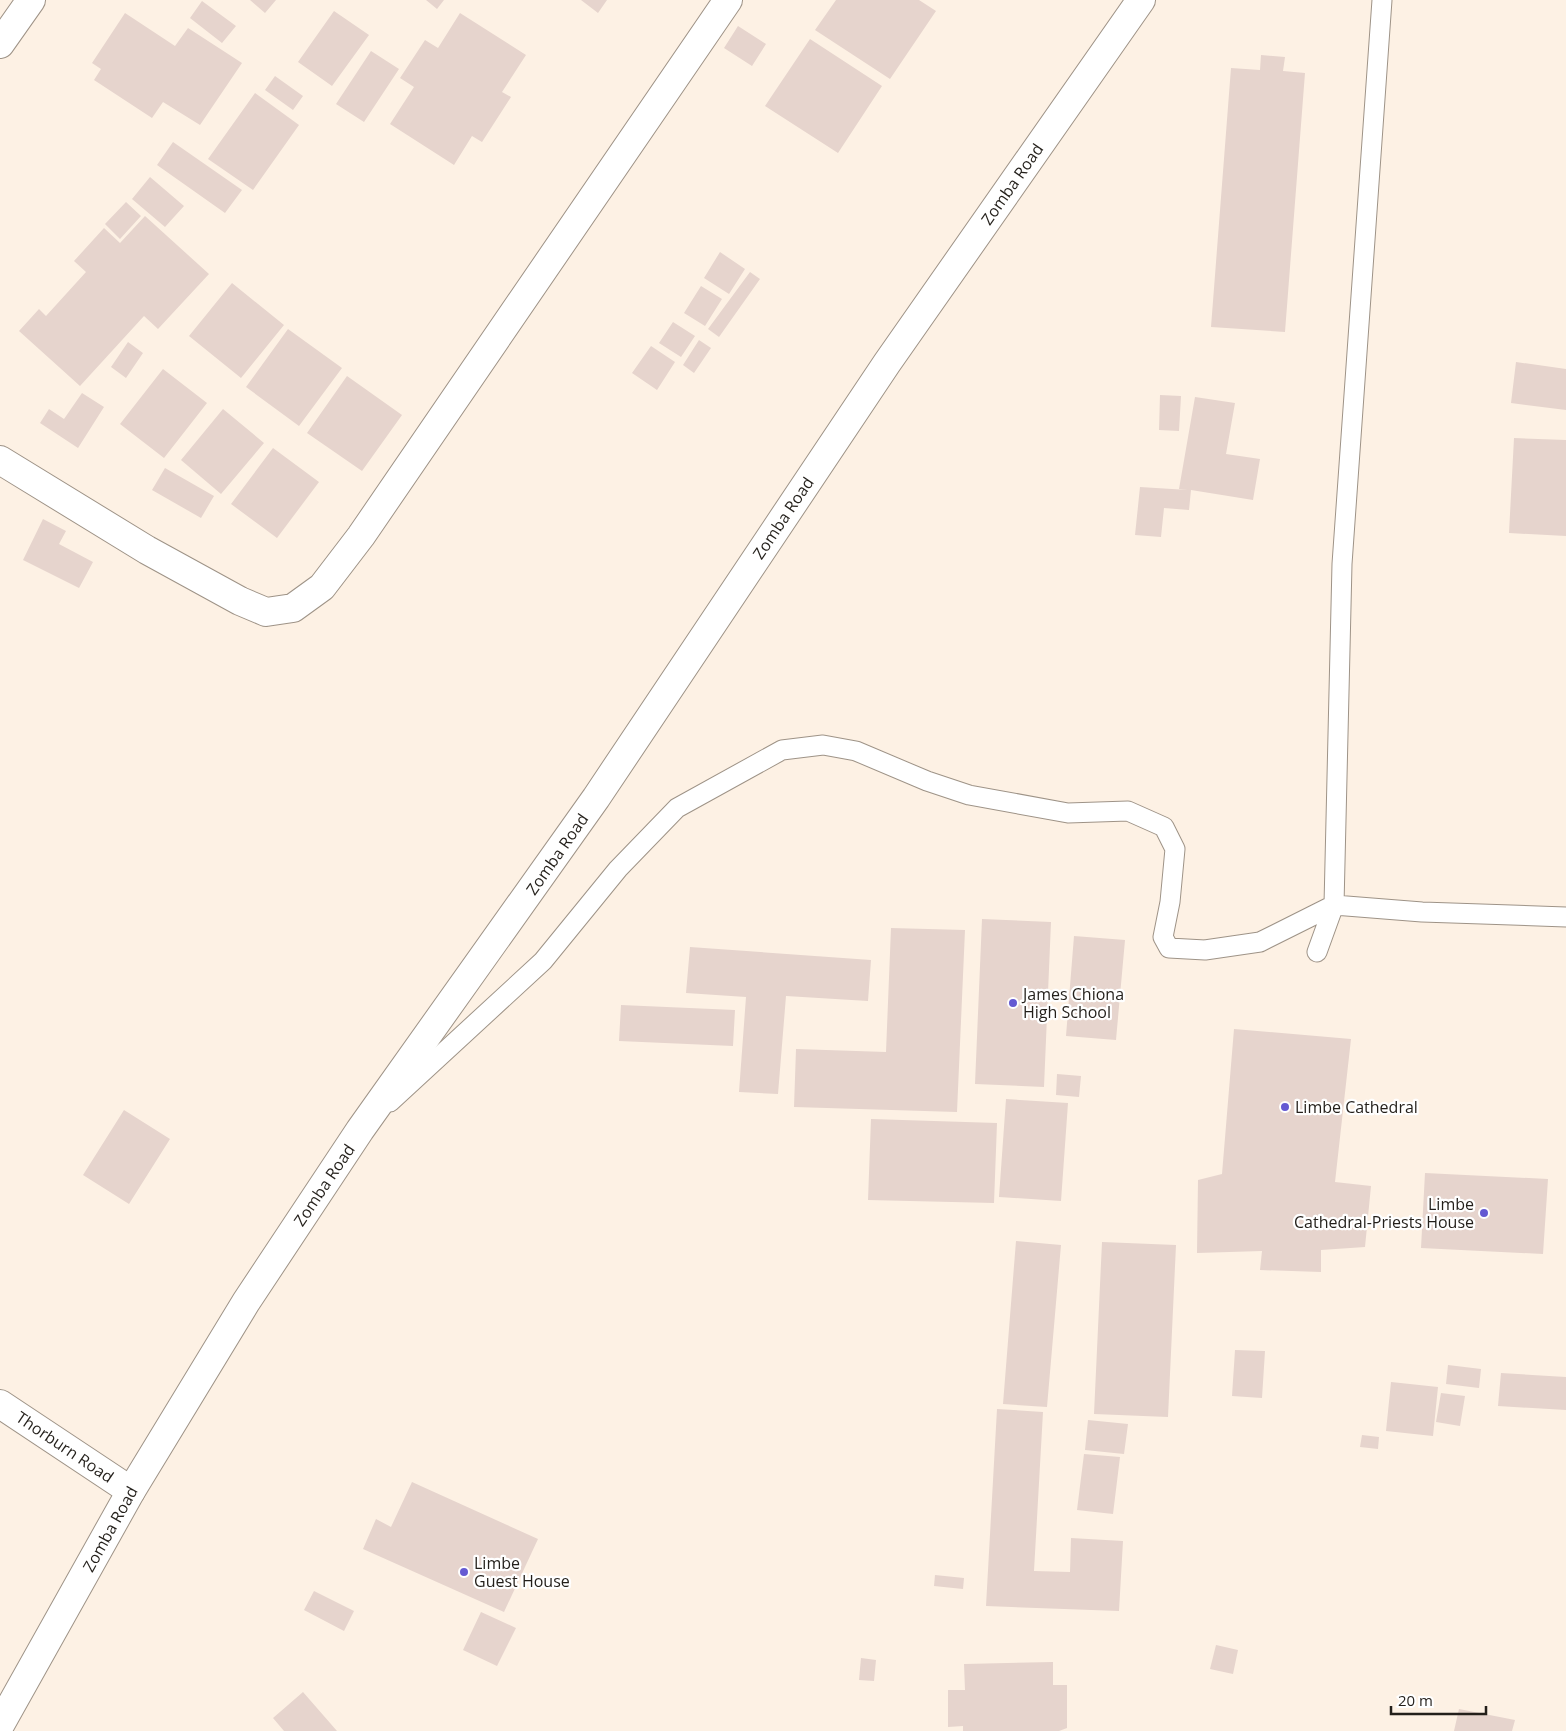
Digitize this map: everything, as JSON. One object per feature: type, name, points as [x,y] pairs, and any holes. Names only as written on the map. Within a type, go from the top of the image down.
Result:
[{"type":"main road","points":[[0,44],[31,0]]},
{"type":"main road","points":[[0,460],[147,550],[240,601],[266,612],[293,608],[322,587],[361,536],[728,0]]},
{"type":"main road","name":"Zomba Road","points":[[0,1725],[131,1491],[246,1302],[360,1130],[596,798],[887,363],[1141,0]]},
{"type":"main road","name":"Thorburn Road","points":[[0,1404],[131,1491]]},
{"type":"lane","points":[[1317,952],[1334,905],[1342,564],[1382,0]]},
{"type":"lane","points":[[360,1130],[543,961],[618,869],[677,808],[782,750],[823,746],[856,751],[927,781],[969,795],[1068,813],[1128,811],[1164,827],[1175,849],[1170,902],[1162,937],[1169,948],[1205,950],[1260,942],[1334,905],[1422,912],[1566,917]]},
{"type":"building","points":[[250,0],[276,0],[265,13]]},
{"type":"building","points":[[426,0],[444,0],[437,9]]},
{"type":"building","points":[[581,0],[607,0],[598,13]]},
{"type":"building","points":[[836,0],[919,0],[936,11],[890,79],[815,30]]},
{"type":"building","points":[[202,1],[236,26],[222,43],[190,18]]},
{"type":"building","points":[[334,11],[369,35],[332,86],[298,62]]},
{"type":"building","points":[[125,13],[175,46],[188,28],[242,63],[200,125],[163,102],[152,118],[94,80],[101,69],[92,63]]},
{"type":"building","points":[[460,13],[526,55],[502,92],[511,97],[482,142],[472,136],[454,165],[390,124],[414,87],[400,78],[425,40],[438,48]]},
{"type":"building","points":[[738,26],[766,44],[752,66],[724,48]]},
{"type":"building","points":[[810,39],[882,86],[838,153],[765,106]]},
{"type":"building","points":[[371,51],[399,69],[364,122],[336,104]]},
{"type":"building","points":[[1261,55],[1285,57],[1283,71],[1305,73],[1285,332],[1211,327],[1231,68],[1260,70]]},
{"type":"building","points":[[275,76],[303,96],[293,110],[265,90]]},
{"type":"building","points":[[255,93],[299,125],[253,190],[208,159]]},
{"type":"building","points":[[173,142],[242,190],[225,213],[157,165]]},
{"type":"building","points":[[150,177],[184,206],[165,227],[132,199]]},
{"type":"building","points":[[126,202],[141,216],[120,239],[105,224]]},
{"type":"building","points":[[145,216],[209,274],[158,329],[144,316],[80,386],[19,331],[39,309],[46,316],[86,272],[74,261],[104,228],[120,243]]},
{"type":"building","points":[[720,252],[745,269],[729,294],[704,278]]},
{"type":"building","points":[[750,272],[760,279],[719,337],[708,329]]},
{"type":"building","points":[[232,283],[284,325],[241,378],[189,336]]},
{"type":"building","points":[[701,286],[722,299],[705,326],[684,313]]},
{"type":"building","points":[[673,322],[695,336],[681,357],[659,343]]},
{"type":"building","points":[[288,329],[342,368],[299,426],[246,387]]},
{"type":"building","points":[[699,340],[711,348],[694,373],[683,365]]},
{"type":"building","points":[[128,342],[143,353],[126,378],[111,367]]},
{"type":"building","points":[[651,346],[675,362],[657,390],[632,373]]},
{"type":"building","points":[[1516,362],[1566,369],[1566,410],[1511,403]]},
{"type":"building","points":[[163,369],[207,403],[164,458],[120,424]]},
{"type":"building","points":[[347,376],[402,415],[362,471],[307,433]]},
{"type":"building","points":[[82,393],[104,407],[78,448],[40,423],[49,409],[64,419]]},
{"type":"building","points":[[1160,395],[1181,396],[1179,431],[1159,430]]},
{"type":"building","points":[[1195,397],[1235,403],[1226,454],[1260,459],[1253,500],[1191,490],[1189,510],[1164,508],[1161,537],[1135,535],[1140,487],[1188,490],[1179,489]]},
{"type":"building","points":[[223,409],[264,443],[221,494],[181,460]]},
{"type":"building","points":[[1514,438],[1566,440],[1566,536],[1509,533]]},
{"type":"building","points":[[273,448],[319,482],[277,538],[231,504]]},
{"type":"building","points":[[165,468],[214,496],[201,518],[152,490]]},
{"type":"building","points":[[43,519],[66,531],[59,544],[93,562],[79,588],[23,560]]},
{"type":"building","name":"James Chiona High School","points":[[982,919],[1051,922],[1044,1087],[975,1084]]},
{"type":"building","points":[[891,928],[965,930],[957,1112],[794,1107],[796,1049],[886,1052]]},
{"type":"building","points":[[1074,936],[1125,940],[1116,1040],[1066,1036]]},
{"type":"building","points":[[690,947],[871,960],[868,1001],[786,996],[778,1094],[739,1092],[746,997],[686,993]]},
{"type":"building","points":[[621,1005],[735,1010],[733,1046],[619,1041]]},
{"type":"building","name":"Limbe Cathedral","points":[[1234,1029],[1351,1039],[1335,1182],[1371,1186],[1365,1247],[1321,1250],[1321,1272],[1260,1270],[1262,1251],[1197,1253],[1198,1180],[1222,1174]]},
{"type":"building","points":[[1057,1074],[1081,1076],[1079,1097],[1056,1095]]},
{"type":"building","points":[[1006,1099],[1068,1103],[1061,1201],[999,1197]]},
{"type":"building","points":[[124,1110],[170,1139],[129,1204],[83,1175]]},
{"type":"building","points":[[871,1119],[997,1123],[994,1203],[868,1200]]},
{"type":"building","name":"Limbe Cathedral-Priests House","points":[[1425,1173],[1548,1179],[1543,1254],[1421,1248]]},
{"type":"building","points":[[1016,1241],[1061,1245],[1047,1407],[1003,1404]]},
{"type":"building","points":[[1102,1242],[1176,1245],[1168,1417],[1094,1414]]},
{"type":"building","points":[[1235,1350],[1265,1351],[1262,1398],[1232,1396]]},
{"type":"building","points":[[1448,1365],[1481,1369],[1479,1388],[1446,1384]]},
{"type":"building","points":[[1501,1373],[1566,1377],[1566,1410],[1498,1406]]},
{"type":"building","points":[[1391,1382],[1438,1387],[1433,1436],[1386,1431]]},
{"type":"building","points":[[1441,1393],[1465,1396],[1460,1426],[1436,1422]]},
{"type":"building","points":[[997,1409],[1043,1412],[1034,1571],[1070,1572],[1071,1538],[1123,1541],[1119,1611],[986,1606]]},
{"type":"building","points":[[1088,1420],[1128,1424],[1124,1454],[1085,1450]]},
{"type":"building","points":[[1362,1435],[1379,1437],[1378,1449],[1360,1447]]},
{"type":"building","points":[[1084,1454],[1120,1457],[1113,1514],[1077,1510]]},
{"type":"building","points":[[412,1482],[538,1539],[504,1612],[363,1549],[376,1519],[391,1527]]},
{"type":"building","points":[[935,1575],[964,1578],[963,1589],[934,1586]]},
{"type":"building","points":[[314,1591],[354,1611],[344,1631],[304,1610]]},
{"type":"building","points":[[481,1612],[516,1628],[497,1666],[463,1650]]},
{"type":"building","points":[[1216,1645],[1238,1650],[1233,1674],[1210,1669]]},
{"type":"building","points":[[861,1658],[876,1660],[874,1681],[859,1680]]},
{"type":"building","points":[[1053,1662],[1053,1685],[1067,1685],[1067,1728],[1059,1731],[963,1731],[963,1726],[948,1727],[948,1690],[965,1690],[964,1664]]},
{"type":"building","points":[[303,1692],[337,1731],[284,1731],[273,1718]]},
{"type":"building","points":[[1459,1709],[1515,1720],[1512,1731],[1454,1731]]},
{"type":"place","name":"James Chiona High School","points":[[1013,1003]]},
{"type":"place","name":"Limbe Cathedral","points":[[1285,1107]]},
{"type":"place","name":"Limbe Cathedral-Priests House","points":[[1484,1213]]},
{"type":"place","name":"Limbe Guest House","points":[[464,1572]]}]
